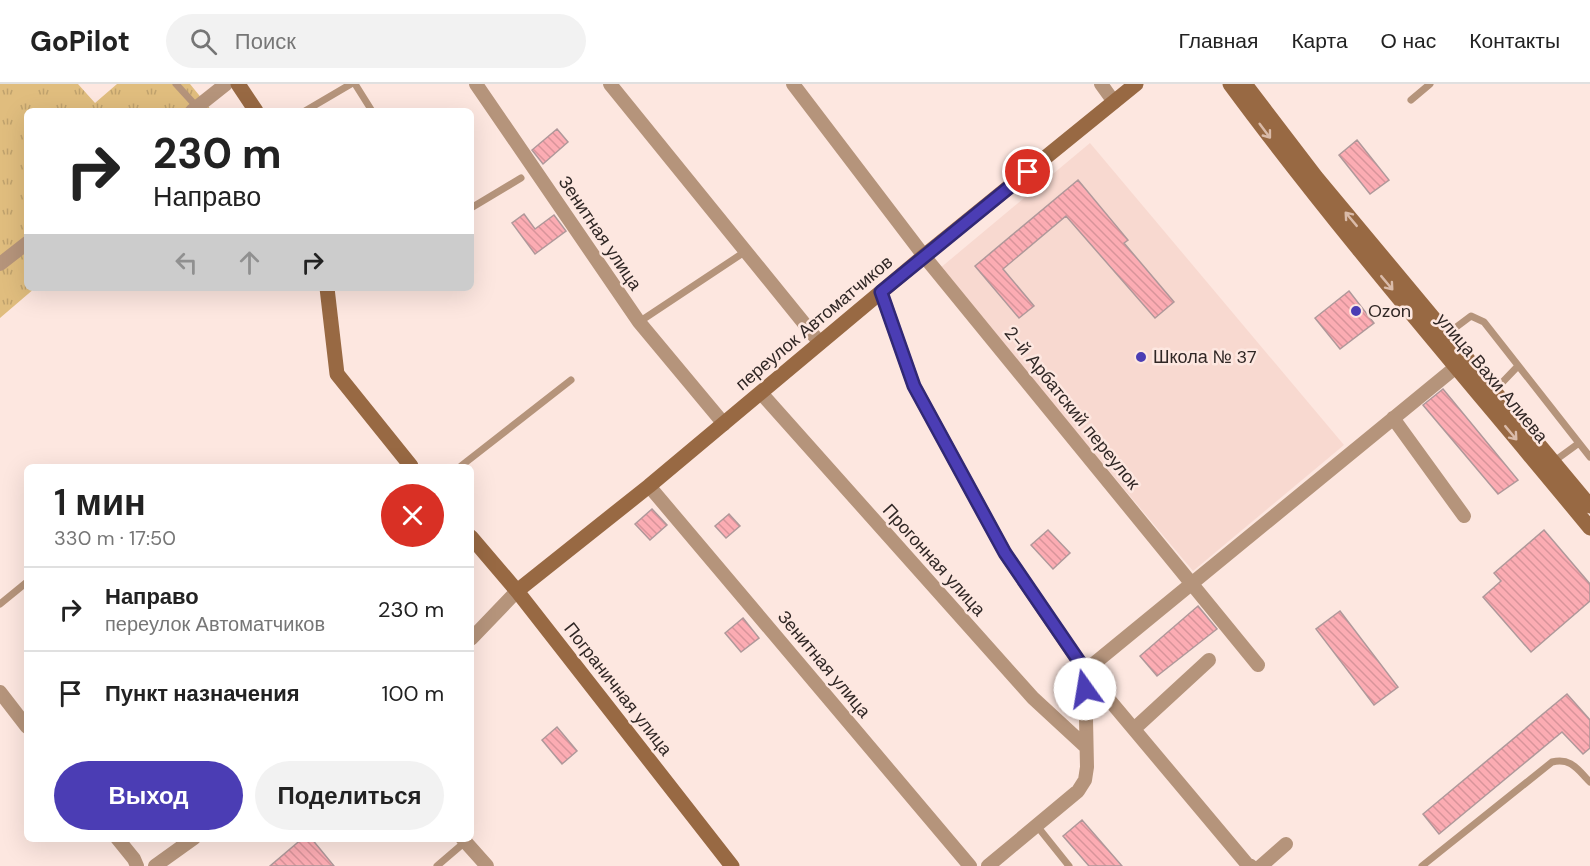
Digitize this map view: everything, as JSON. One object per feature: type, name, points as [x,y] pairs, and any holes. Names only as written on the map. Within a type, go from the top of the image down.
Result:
[{"type":"street","points":[[196,108],[226,84]]},
{"type":"street","points":[[238,84],[254,108]]},
{"type":"street","name":"Зенитная улица","points":[[476,84],[639,322],[724,424]]},
{"type":"street","points":[[610,84],[820,343]]},
{"type":"street","name":"2-й Арбатский переулок","points":[[793,84],[924,256],[1258,664]]},
{"type":"street","points":[[1101,84],[1114,102]]},
{"type":"street","name":"переулок Автоматчиков","points":[[517,591],[650,486],[924,256],[1136,84]]},
{"type":"street","name":"улица Вахи Алиева","points":[[1230,84],[1273,142],[1590,528]]},
{"type":"street","name":"улица Вахи Алиева","points":[[1245,84],[1316,177],[1590,506]]},
{"type":"street","points":[[0,264],[24,245]]},
{"type":"street","points":[[327,291],[337,374],[409,464]]},
{"type":"street","points":[[881,292],[914,386],[1005,553],[1085,670],[1251,866]]},
{"type":"street","points":[[1085,670],[1456,367]]},
{"type":"street","name":"Прогонная улица","points":[[761,393],[1033,699],[1085,746]]},
{"type":"street","points":[[1393,418],[1464,516]]},
{"type":"street","name":"Зенитная улица","points":[[650,486],[970,866]]},
{"type":"street","name":"Пограничная улица","points":[[474,541],[517,591],[732,866]]},
{"type":"street","points":[[474,636],[517,591]]},
{"type":"street","points":[[1134,729],[1209,660]]},
{"type":"street","points":[[988,866],[1078,791],[1085,780],[1087,767],[1085,670]]},
{"type":"street","points":[[0,692],[24,723]]},
{"type":"street","points":[[120,842],[137,866]]},
{"type":"street","points":[[155,866],[188,842]]},
{"type":"street","points":[[466,842],[487,866]]},
{"type":"street","points":[[1261,866],[1286,844]]},
{"type":"lane","points":[[176,84],[194,108]]},
{"type":"lane","points":[[310,108],[353,84],[370,108]]},
{"type":"lane","points":[[1411,100],[1430,84]]},
{"type":"lane","points":[[474,206],[521,178]]},
{"type":"lane","points":[[639,322],[746,251]]},
{"type":"lane","points":[[1447,334],[1471,316],[1484,322],[1590,457]]},
{"type":"lane","points":[[1494,390],[1518,366]]},
{"type":"lane","points":[[464,464],[571,380]]},
{"type":"lane","points":[[1553,462],[1579,443]]},
{"type":"lane","points":[[0,604],[24,584]]},
{"type":"lane","points":[[1422,866],[1552,762],[1561,759],[1574,765],[1590,782]]},
{"type":"lane","points":[[1037,826],[1069,866]]},
{"type":"lane","points":[[437,866],[462,842]]},
{"type":"shaded area","name":"Школа № 37","points":[[1090,143],[1344,445],[1193,571],[939,269]]},
{"type":"green space","points":[[0,84],[78,84],[95,103],[117,84],[190,84],[210,108],[24,108],[24,291],[32,291],[0,318]]},
{"type":"building","points":[[557,129],[568,142],[543,164],[532,150]]},
{"type":"building","points":[[1357,140],[1389,180],[1370,194],[1339,155]]},
{"type":"building","points":[[1078,180],[1128,240],[1124,243],[1174,302],[1155,318],[1066,216],[1003,269],[1034,306],[1019,318],[975,266]]},
{"type":"building","points":[[524,214],[535,229],[554,215],[566,231],[535,254],[512,223]]},
{"type":"building","points":[[1349,291],[1374,323],[1340,349],[1315,318]]},
{"type":"building","points":[[1443,389],[1518,480],[1498,494],[1423,405]]},
{"type":"building","points":[[652,509],[667,525],[650,540],[635,524]]},
{"type":"building","points":[[729,514],[740,526],[726,538],[715,526]]},
{"type":"building","points":[[1048,530],[1070,553],[1053,569],[1031,545]]},
{"type":"building","points":[[1544,530],[1590,584],[1590,601],[1531,652],[1483,597],[1501,581],[1494,573]]},
{"type":"building","points":[[1198,606],[1217,629],[1157,676],[1140,656]]},
{"type":"building","points":[[1340,611],[1398,687],[1374,705],[1316,629]]},
{"type":"building","points":[[743,618],[759,638],[741,652],[725,633]]},
{"type":"building","points":[[1567,694],[1590,720],[1590,748],[1583,754],[1562,732],[1439,834],[1423,814]]},
{"type":"building","points":[[557,727],[577,751],[562,764],[542,740]]},
{"type":"building","points":[[1082,820],[1122,866],[1089,866],[1063,836]]},
{"type":"building","points":[[298,842],[314,842],[334,866],[270,866]]},
{"type":"place","name":"Ozon","points":[[1356,311]]},
{"type":"place","name":"Школа № 37","points":[[1141,357]]},
{"type":"route","points":[[1028,172],[881,292],[914,386],[1005,553],[1085,670],[1085,689]]}]
